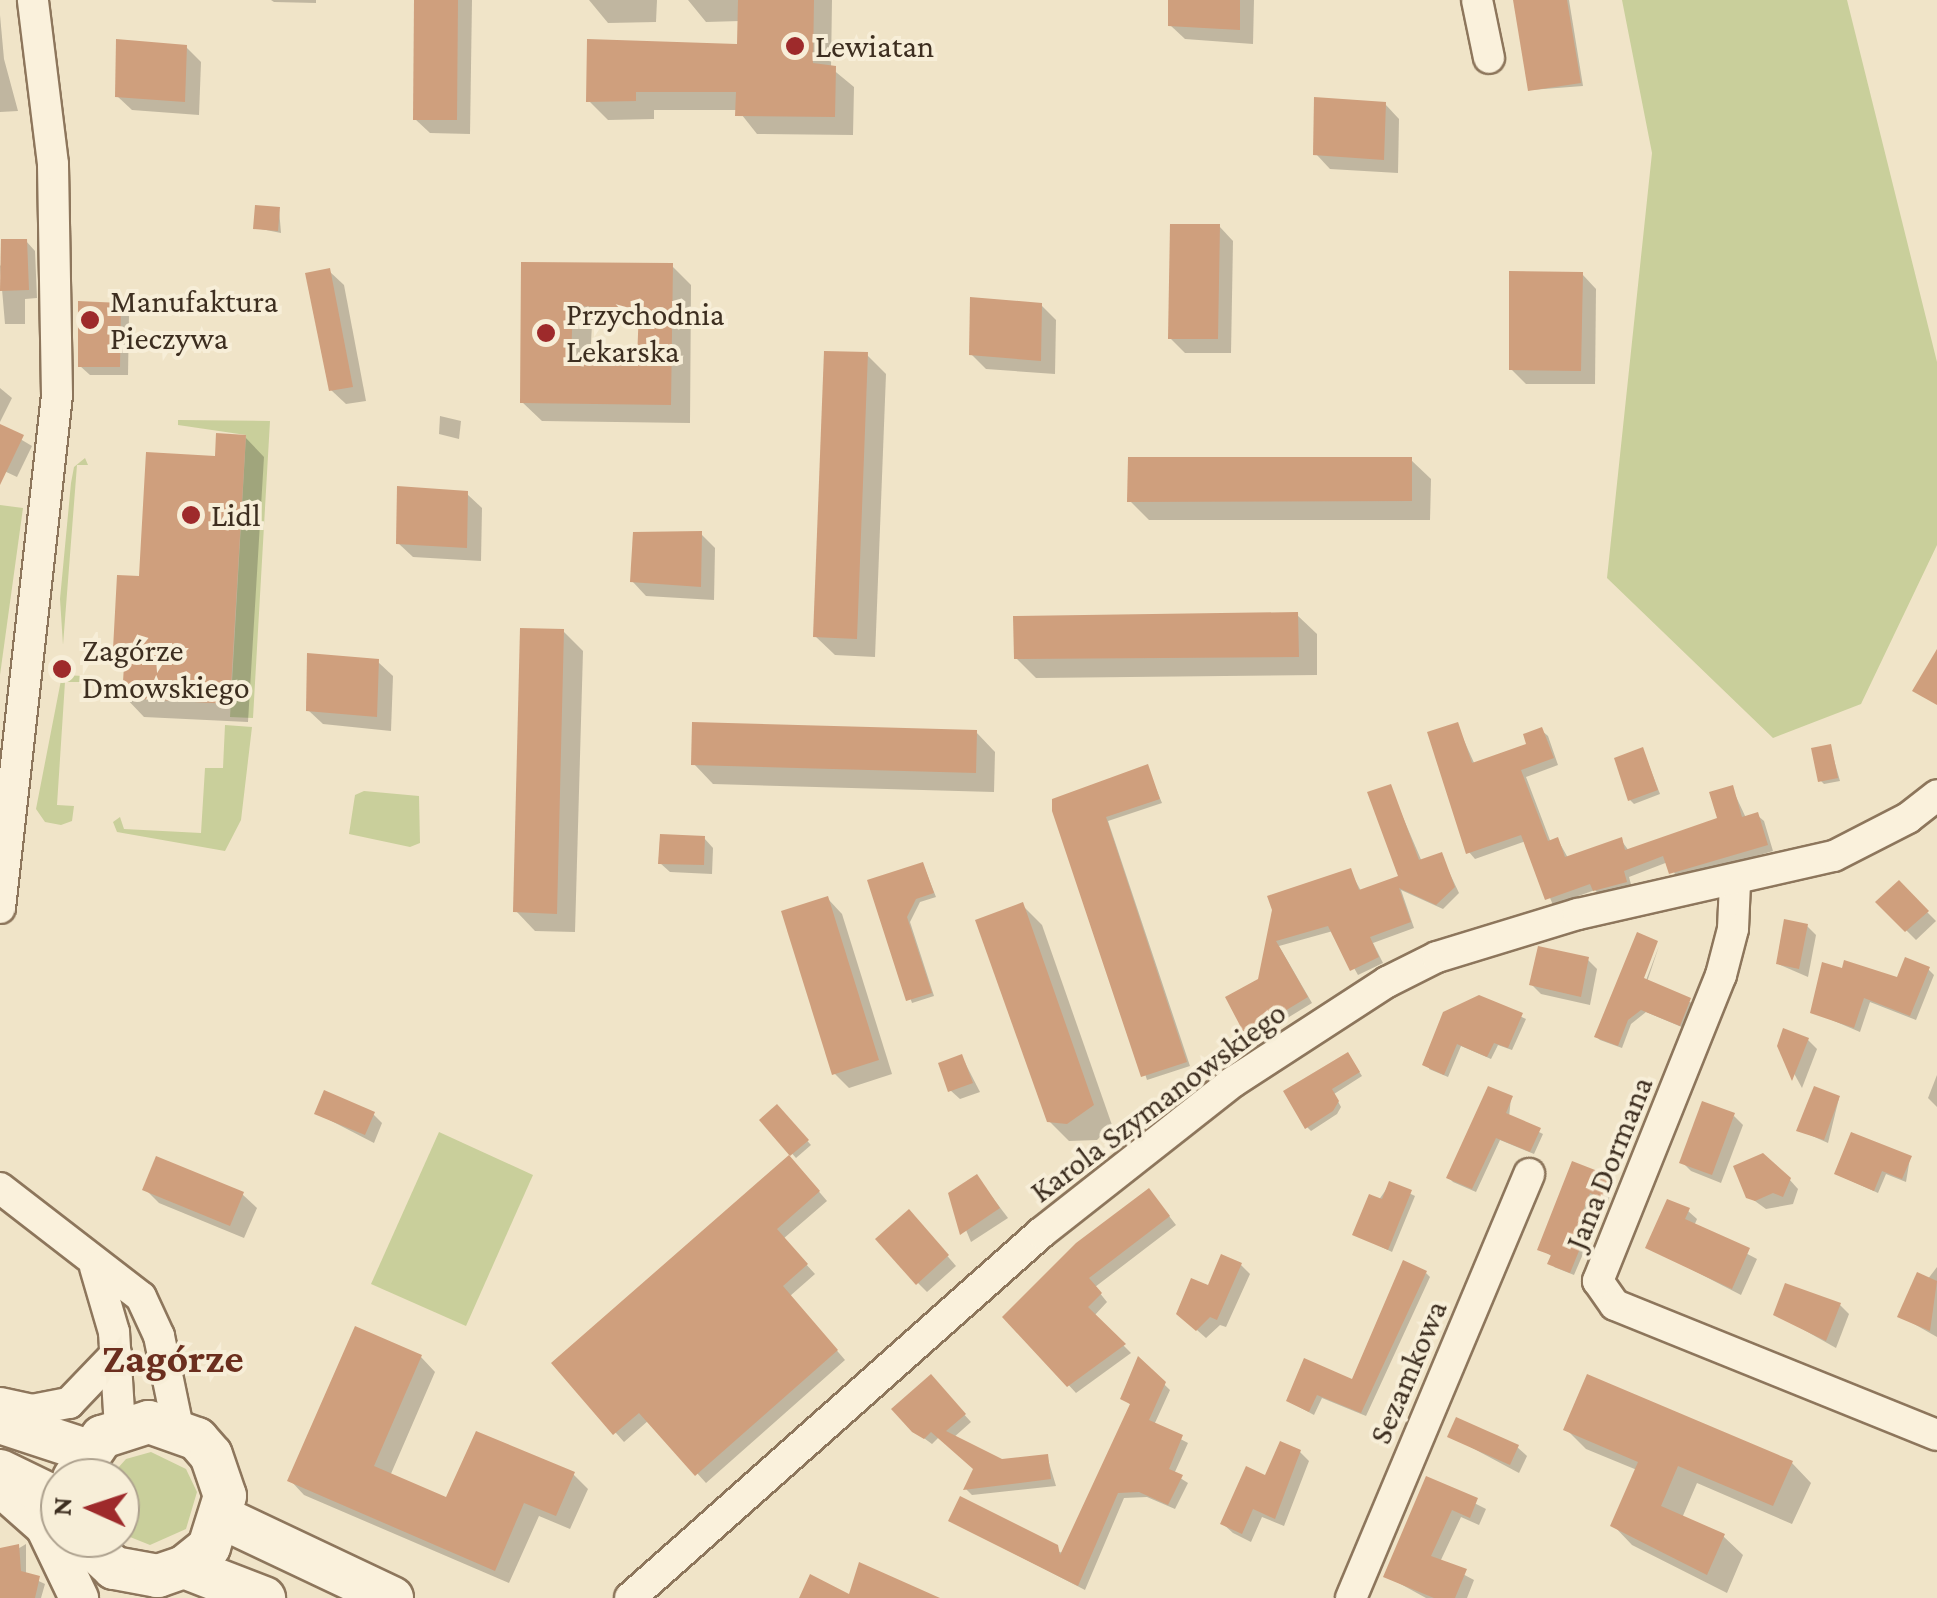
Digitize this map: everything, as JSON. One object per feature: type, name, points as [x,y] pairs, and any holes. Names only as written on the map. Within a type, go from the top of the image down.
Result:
[{"type":"main road","points":[[0,1422],[94,1452],[149,1422],[178,1428],[212,1455],[225,1496],[223,1518],[209,1547],[164,1580]]},
{"type":"main road","points":[[0,1471],[40,1490]]},
{"type":"main road","points":[[223,1518],[392,1598]]},
{"type":"main road","points":[[96,1566],[264,1598]]},
{"type":"street","points":[[0,908],[57,395],[53,164],[33,0]]},
{"type":"street","points":[[1477,0],[1489,58]]},
{"type":"street","name":"Karola Szymanowskiego","points":[[630,1598],[1041,1233],[1232,1082],[1372,992],[1438,957],[1578,914],[1734,883],[1834,856],[1908,818],[1937,794]]},
{"type":"street","name":"Jana Dormana","points":[[1734,883],[1734,929],[1721,975],[1598,1282],[1616,1305],[1937,1435]]},
{"type":"street","name":"Sezamkowa","points":[[1351,1598],[1529,1174]]},
{"type":"street","points":[[0,1188],[95,1267],[131,1286],[151,1313],[178,1428]]},
{"type":"street","points":[[94,1452],[116,1354],[95,1267]]},
{"type":"street","points":[[0,1403],[51,1411],[69,1404],[116,1354]]},
{"type":"street","points":[[0,1487],[45,1527],[79,1598]]},
{"type":"green space","points":[[1622,0],[1847,0],[1937,362],[1937,545],[1861,704],[1773,738],[1607,578],[1652,153]]},
{"type":"green space","points":[[178,420],[270,421],[253,718],[230,717],[246,435],[178,425]]},
{"type":"green space","points":[[85,458],[88,465],[77,465],[63,645],[60,599],[71,483],[74,467]]},
{"type":"green space","points":[[0,505],[23,508],[0,675]]},
{"type":"green space","points":[[62,675],[84,676],[84,682],[65,682],[57,805],[74,806],[72,821],[61,825],[45,822],[36,809]]},
{"type":"green space","points":[[225,725],[252,727],[241,820],[225,851],[117,832],[113,822],[120,817],[124,829],[201,833],[205,768],[223,768]]},
{"type":"green space","points":[[364,791],[419,796],[420,843],[410,847],[349,834],[355,795]]},
{"type":"green space","points":[[439,1132],[533,1175],[466,1326],[371,1284]]},
{"type":"green space","points":[[151,1452],[186,1469],[197,1492],[186,1529],[150,1545],[140,1541],[140,1458],[130,1458]]},
{"type":"building","points":[[414,0],[458,0],[457,120],[413,120]]},
{"type":"building","points":[[738,0],[814,0],[813,63],[836,66],[835,117],[735,116],[736,92],[636,92],[636,101],[586,102],[587,39],[737,44]]},
{"type":"building","points":[[1168,0],[1240,0],[1240,30],[1168,26]]},
{"type":"building","points":[[1513,0],[1567,0],[1581,83],[1528,91]]},
{"type":"building","points":[[116,39],[187,45],[185,102],[115,97]]},
{"type":"building","points":[[1314,97],[1386,102],[1384,160],[1313,155]]},
{"type":"building","points":[[255,205],[280,207],[278,231],[253,229]]},
{"type":"building","points":[[1170,224],[1220,224],[1218,339],[1168,339]]},
{"type":"building","points":[[1,239],[27,239],[29,290],[0,291]]},
{"type":"building","name":"Przychodnia Lekarska","points":[[521,262],[673,263],[671,405],[520,403]],"holes":[[[573,306],[639,308],[637,360],[571,358]]]},
{"type":"building","points":[[330,268],[353,387],[329,391],[305,273]]},
{"type":"building","points":[[1509,271],[1583,272],[1581,371],[1509,370]]},
{"type":"building","points":[[970,297],[1042,303],[1041,361],[969,355]]},
{"type":"building","points":[[78,301],[121,303],[120,367],[78,367]]},
{"type":"building","points":[[824,351],[868,352],[857,639],[813,637]]},
{"type":"building","points":[[0,424],[24,435],[0,485]]},
{"type":"building","name":"Lidl","points":[[216,433],[246,435],[230,704],[122,698],[125,649],[113,649],[117,575],[139,576],[146,452],[215,456]]},
{"type":"building","points":[[1128,457],[1412,457],[1412,501],[1127,502]]},
{"type":"building","points":[[397,486],[468,491],[467,548],[396,544]]},
{"type":"building","points":[[702,531],[701,587],[630,582],[633,532]]},
{"type":"building","points":[[1298,612],[1299,657],[1014,659],[1013,616]]},
{"type":"building","points":[[520,628],[564,629],[557,914],[513,912]]},
{"type":"building","points":[[1937,649],[1937,705],[1912,691]]},
{"type":"building","points":[[307,653],[379,659],[377,717],[306,711]]},
{"type":"building","points":[[692,722],[977,730],[976,773],[691,765]]},
{"type":"building","points":[[1458,722],[1472,763],[1526,744],[1523,734],[1542,727],[1554,758],[1521,770],[1548,841],[1558,837],[1565,857],[1622,837],[1625,850],[1717,818],[1709,792],[1733,785],[1742,817],[1758,812],[1768,845],[1669,874],[1663,856],[1624,871],[1627,882],[1593,891],[1590,884],[1545,900],[1521,835],[1466,854],[1427,732]]},
{"type":"building","points":[[1831,744],[1838,778],[1818,782],[1811,748]]},
{"type":"building","points":[[1643,747],[1658,790],[1628,801],[1614,758]]},
{"type":"building","points":[[1148,764],[1160,799],[1106,817],[1187,1062],[1141,1077],[1052,811],[1052,799]]},
{"type":"building","points":[[1391,784],[1419,860],[1442,852],[1455,887],[1436,905],[1399,888],[1411,922],[1370,937],[1379,957],[1350,971],[1328,926],[1276,941],[1308,997],[1245,1035],[1225,997],[1258,979],[1272,910],[1267,896],[1351,868],[1359,890],[1398,876],[1367,792]]},
{"type":"building","points":[[660,834],[705,836],[704,865],[658,864]]},
{"type":"building","points":[[923,862],[934,893],[916,899],[907,917],[932,993],[906,1001],[867,880]]},
{"type":"building","points":[[1899,880],[1929,911],[1905,932],[1875,902]]},
{"type":"building","points":[[828,896],[879,1060],[832,1075],[781,911]]},
{"type":"building","points":[[1023,902],[1094,1105],[1067,1124],[1047,1122],[975,920]]},
{"type":"building","points":[[1784,919],[1808,924],[1799,969],[1776,964]]},
{"type":"building","points":[[1637,932],[1658,941],[1644,978],[1691,998],[1680,1026],[1641,1010],[1628,1020],[1618,1046],[1594,1037]]},
{"type":"building","points":[[1538,946],[1589,957],[1581,997],[1529,985]]},
{"type":"building","points":[[1905,957],[1930,967],[1910,1016],[1864,998],[1854,1028],[1810,1013],[1822,962],[1842,968],[1844,960],[1897,977]]},
{"type":"building","points":[[1479,995],[1523,1013],[1508,1048],[1494,1043],[1487,1057],[1457,1044],[1444,1075],[1422,1065],[1443,1012]]},
{"type":"building","points":[[1783,1028],[1809,1038],[1792,1081],[1777,1046]]},
{"type":"building","points":[[1348,1052],[1360,1072],[1332,1089],[1339,1101],[1333,1111],[1305,1129],[1283,1091]]},
{"type":"building","points":[[962,1054],[973,1083],[948,1092],[938,1063]]},
{"type":"building","points":[[1488,1086],[1513,1096],[1506,1113],[1541,1128],[1530,1152],[1496,1138],[1472,1189],[1446,1178]]},
{"type":"building","points":[[1814,1086],[1840,1096],[1824,1140],[1796,1131]]},
{"type":"building","points":[[324,1090],[375,1112],[365,1135],[314,1114]]},
{"type":"building","points":[[1702,1101],[1735,1113],[1712,1175],[1679,1163]]},
{"type":"building","points":[[777,1104],[809,1140],[790,1156],[759,1120]]},
{"type":"building","points":[[1851,1132],[1912,1156],[1902,1179],[1882,1171],[1874,1191],[1834,1174]]},
{"type":"building","points":[[1763,1153],[1791,1178],[1783,1197],[1773,1193],[1755,1201],[1746,1198],[1733,1166]]},
{"type":"building","points":[[789,1155],[820,1191],[777,1229],[808,1264],[783,1286],[838,1350],[695,1476],[639,1413],[613,1435],[551,1363]]},
{"type":"building","points":[[156,1156],[244,1192],[230,1226],[142,1190]]},
{"type":"building","points":[[1572,1161],[1613,1177],[1604,1199],[1590,1193],[1573,1237],[1583,1241],[1570,1273],[1547,1264],[1551,1255],[1537,1250]]},
{"type":"building","points":[[977,1174],[1000,1208],[960,1235],[948,1193]]},
{"type":"building","points":[[1389,1181],[1412,1190],[1388,1250],[1352,1235],[1369,1194],[1382,1199]]},
{"type":"building","points":[[1149,1188],[1170,1216],[1089,1278],[1102,1293],[1088,1307],[1126,1344],[1067,1387],[1002,1317],[1076,1243]]},
{"type":"building","points":[[1667,1199],[1690,1208],[1685,1219],[1750,1248],[1732,1289],[1645,1248]]},
{"type":"building","points":[[909,1209],[949,1255],[916,1285],[875,1239]]},
{"type":"building","points":[[1221,1254],[1242,1263],[1217,1320],[1210,1317],[1196,1331],[1176,1314],[1191,1278],[1208,1285]]},
{"type":"building","points":[[1403,1260],[1427,1271],[1361,1413],[1317,1395],[1309,1412],[1286,1401],[1304,1358],[1352,1379]]},
{"type":"building","points":[[1917,1272],[1937,1281],[1930,1331],[1897,1317]]},
{"type":"building","points":[[1785,1283],[1841,1303],[1826,1341],[1773,1315]]},
{"type":"building","points":[[355,1326],[422,1355],[374,1466],[446,1497],[476,1431],[575,1472],[556,1516],[524,1503],[495,1571],[287,1481]]},
{"type":"building","points":[[1138,1356],[1166,1382],[1149,1420],[1183,1435],[1169,1469],[1183,1475],[1168,1505],[1139,1492],[1118,1493],[1078,1586],[948,1521],[960,1496],[1058,1545],[1060,1555],[1130,1404],[1120,1399]]},
{"type":"building","points":[[931,1374],[966,1414],[946,1431],[1002,1459],[1048,1454],[1051,1479],[963,1490],[973,1469],[931,1432],[924,1439],[912,1432],[891,1409]]},
{"type":"building","points":[[1587,1374],[1793,1461],[1773,1506],[1678,1466],[1661,1506],[1725,1534],[1707,1575],[1610,1526],[1638,1462],[1563,1430]]},
{"type":"building","points":[[1456,1417],[1519,1445],[1510,1465],[1447,1437]]},
{"type":"building","points":[[1280,1441],[1301,1450],[1275,1519],[1253,1509],[1242,1534],[1220,1524],[1246,1466],[1265,1475]]},
{"type":"building","points":[[1426,1476],[1478,1498],[1470,1518],[1452,1510],[1431,1556],[1467,1569],[1455,1598],[1434,1598],[1383,1577]]},
{"type":"building","points":[[19,1544],[21,1571],[40,1576],[35,1598],[0,1598],[0,1548]]},
{"type":"building","points":[[859,1562],[940,1598],[799,1598],[810,1574],[849,1594]]},
{"type":"place","name":"Lewiatan","points":[[795,46]]},
{"type":"place","name":"Manufaktura Pieczywa","points":[[90,320]]},
{"type":"place","name":"Przychodnia Lekarska","points":[[546,333]]},
{"type":"place","name":"Lidl","points":[[191,515]]},
{"type":"place","name":"Zagórze Dmowskiego","points":[[62,669]]},
{"type":"district","name":"Zagórze","points":[[173,1358]]}]
